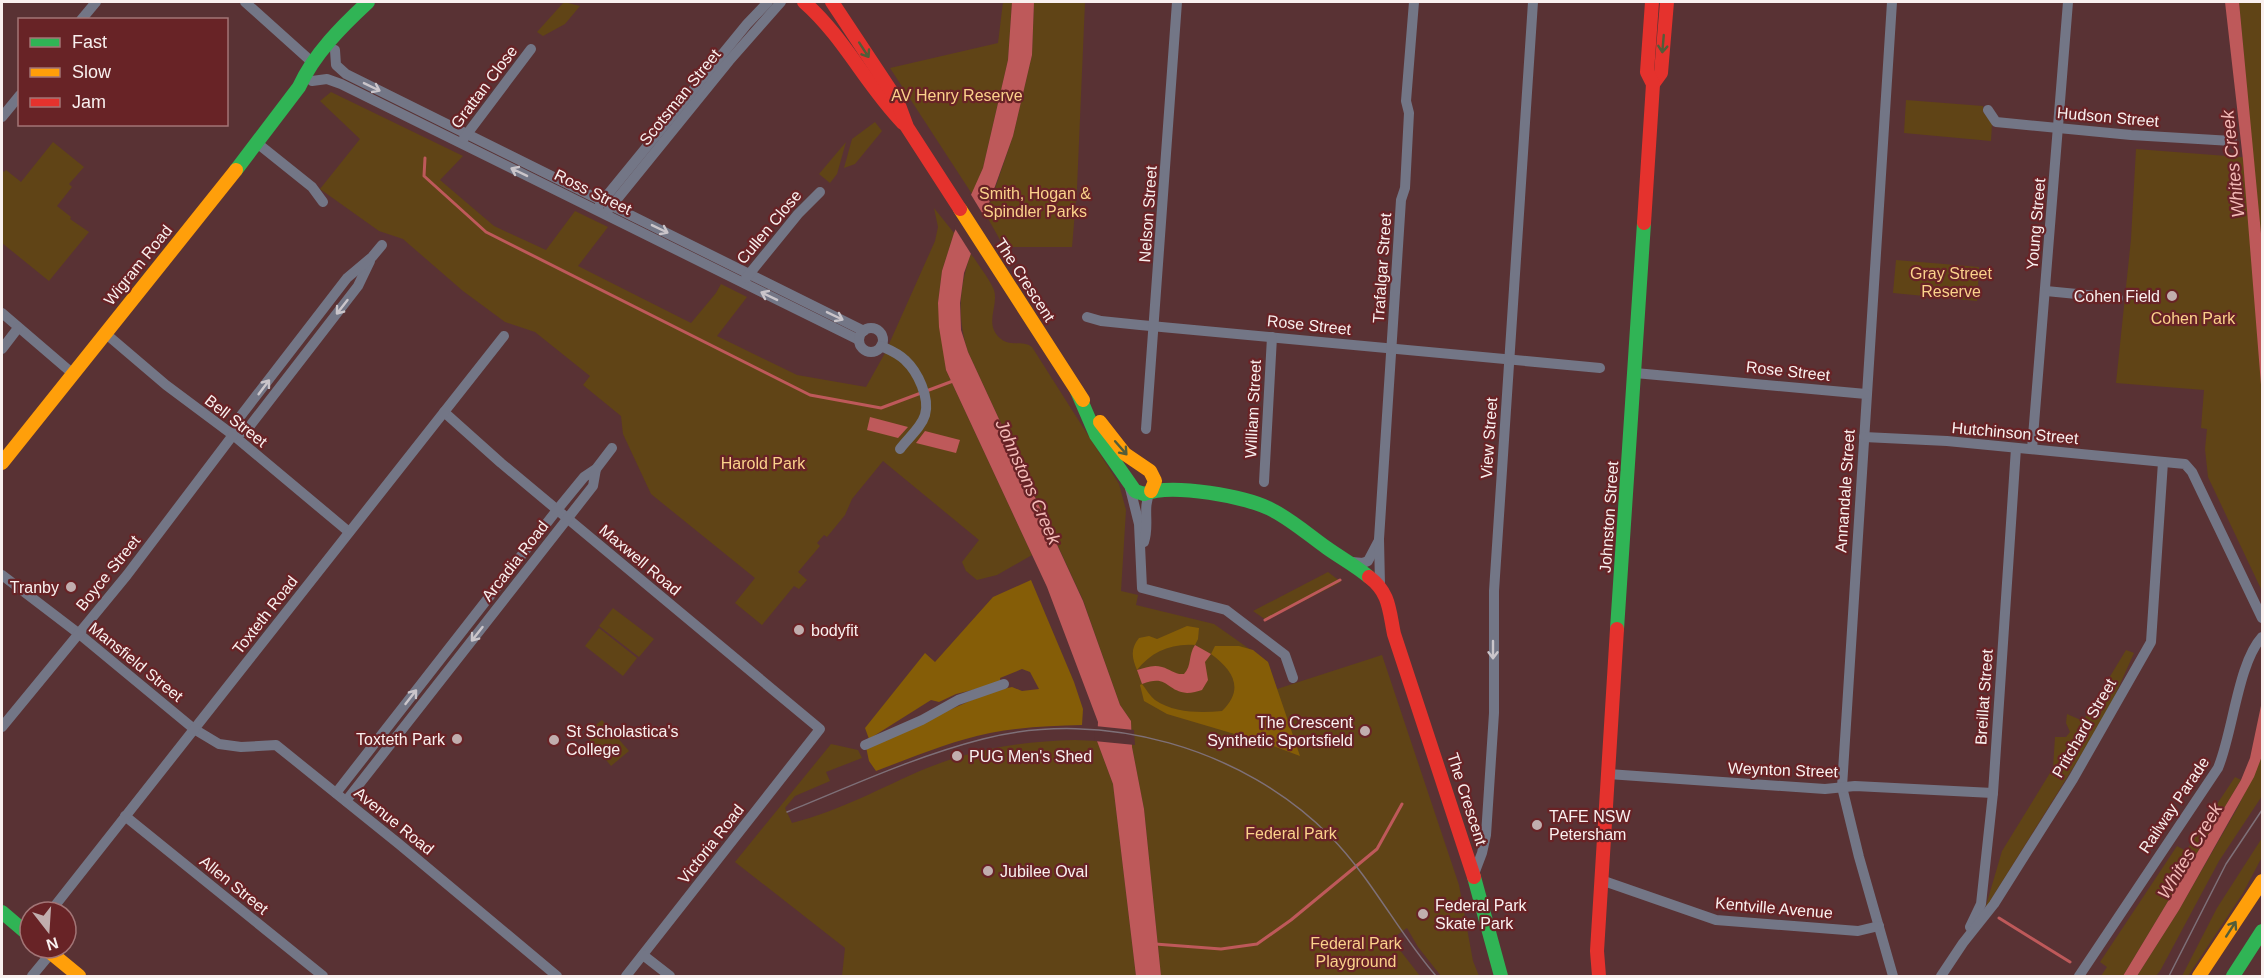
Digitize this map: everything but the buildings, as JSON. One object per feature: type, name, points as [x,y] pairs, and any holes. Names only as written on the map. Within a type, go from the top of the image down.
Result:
[{"type":"main road","name":"Wigram Road","points":[[2,463],[257,143],[335,50],[369,2]]},
{"type":"main road","name":"Wigram Road","points":[[306,84],[304,76],[313,63],[340,28],[369,2]]},
{"type":"main road","name":"The Crescent","points":[[804,2],[835,34],[886,108],[907,127]]},
{"type":"main road","name":"The Crescent","points":[[832,2],[897,100],[907,127],[1077,391],[1120,447],[1135,462],[1170,480],[1207,493],[1269,507],[1334,553],[1351,562],[1380,585],[1387,598],[1394,634],[1474,875],[1501,976]]},
{"type":"main road","name":"Johnston Street","points":[[1599,976],[1597,951],[1601,880],[1653,84],[1647,72],[1652,2]]},
{"type":"main road","name":"Johnston Street","points":[[1653,84],[1661,73],[1667,2]]},
{"type":"main road","name":"The Crescent","points":[[1077,391],[1096,435],[1128,483]]},
{"type":"main road","points":[[1139,466],[1151,470],[1155,479],[1155,485],[1146,494],[1138,493],[1128,483],[1132,470],[1139,466]]},
{"type":"main road","name":"The Crescent","points":[[1151,491],[1168,489],[1207,493]]},
{"type":"main road","name":"The Crescent","points":[[1334,553],[1371,589],[1394,634]]},
{"type":"main road","points":[[2199,976],[2262,881]]},
{"type":"main road","points":[[2,912],[18,926]]},
{"type":"main road","points":[[2234,976],[2262,931]]},
{"type":"main road","name":"Johnston Street","points":[[1589,976],[1597,951]]},
{"type":"main road","points":[[60,960],[80,976]]},
{"type":"street","points":[[83,18],[96,2]]},
{"type":"street","points":[[245,2],[313,63]]},
{"type":"street","name":"Scotsman Street","points":[[747,24],[754,2]]},
{"type":"street","name":"Scotsman Street","points":[[604,208],[747,24],[768,2]]},
{"type":"street","name":"Scotsman Street","points":[[604,208],[781,2]]},
{"type":"street","name":"Nelson Street","points":[[1146,429],[1178,2]]},
{"type":"street","name":"Trafalgar Street","points":[[1380,585],[1379,539],[1401,200],[1405,188],[1409,112],[1406,101],[1414,2]]},
{"type":"street","name":"View Street","points":[[1474,875],[1486,835],[1494,713],[1494,591],[1533,2]]},
{"type":"street","name":"Annandale Street","points":[[1892,2],[1842,788],[1893,976]]},
{"type":"street","name":"Young Street","points":[[2032,449],[2068,2]]},
{"type":"street","name":"Grattan Close","points":[[464,138],[531,49]]},
{"type":"street","name":"Ross Street","points":[[335,50],[336,64],[344,73],[464,138],[862,335]]},
{"type":"street","name":"Ross Street","points":[[306,84],[327,79],[337,82],[464,138]]},
{"type":"street","points":[[2,117],[18,97]]},
{"type":"street","name":"Hudson Street","points":[[1988,110],[1996,122],[2232,141]]},
{"type":"street","points":[[257,143],[312,187],[323,202]]},
{"type":"street","name":"Cullen Close","points":[[746,278],[805,205],[820,192]]},
{"type":"street","name":"Boyce Street","points":[[2,727],[127,575],[233,435],[236,422],[347,278],[372,257],[382,245]]},
{"type":"street","points":[[2046,291],[2118,298]]},
{"type":"street","points":[[2,313],[72,373]]},
{"type":"street","name":"Rose Street","points":[[1087,317],[1101,321],[1600,368]]},
{"type":"street","points":[[2,349],[18,328]]},
{"type":"street","name":"Ross Street","points":[[871,328],[879,332],[883,339],[881,346],[876,351],[869,352],[863,349],[862,335],[871,328]]},
{"type":"street","name":"Bell Street","points":[[105,333],[171,390],[233,435],[349,532]]},
{"type":"street","name":"Toxteth Road","points":[[59,900],[504,336]]},
{"type":"street","name":"William Street","points":[[1264,482],[1272,337]]},
{"type":"street","points":[[881,346],[906,360],[926,398],[926,411],[923,419],[900,449]]},
{"type":"street","name":"Rose Street","points":[[1635,373],[1866,394]]},
{"type":"street","name":"Maxwell Road","points":[[444,412],[567,519],[820,729]]},
{"type":"street","name":"Hutchinson Street","points":[[1864,436],[2163,462]]},
{"type":"street","name":"Arcadia Road","points":[[336,793],[557,510],[584,477],[596,469],[612,448]]},
{"type":"street","name":"Breillat Street","points":[[1963,943],[1981,904],[1993,793],[2016,448]]},
{"type":"street","points":[[2163,462],[2185,464],[2192,472],[2262,618]]},
{"type":"street","name":"Pritchard Street","points":[[1941,976],[1963,943],[1994,904],[2081,765],[2151,642],[2163,462]]},
{"type":"street","name":"Arcadia Road","points":[[346,801],[593,486],[596,469]]},
{"type":"street","points":[[1128,483],[1139,521],[1142,588],[1226,610],[1286,655],[1293,678]]},
{"type":"street","points":[[1141,551],[1147,531],[1146,505],[1151,491]]},
{"type":"street","points":[[1351,562],[1368,561],[1379,539]]},
{"type":"street","name":"Mansfield Street","points":[[2,575],[78,633],[194,729]]},
{"type":"street","name":"Railway Parade","points":[[2079,976],[2218,768],[2227,744],[2250,655],[2262,637]]},
{"type":"street","points":[[440,660],[450,668]]},
{"type":"street","points":[[865,745],[922,720],[958,700],[1004,684]]},
{"type":"street","points":[[393,720],[403,727]]},
{"type":"street","name":"Avenue Road","points":[[194,729],[219,744],[241,747],[276,745],[557,976]]},
{"type":"street","name":"Victoria Road","points":[[626,976],[820,729]]},
{"type":"street","name":"Weynton Street","points":[[1608,774],[1825,789],[1856,786],[1993,793]]},
{"type":"street","name":"Allen Street","points":[[125,816],[323,976]]},
{"type":"street","name":"Kentville Avenue","points":[[1601,880],[1716,920],[1858,931],[1879,926]]},
{"type":"street","points":[[643,955],[670,976]]},
{"type":"street","points":[[32,976],[42,960]]},
{"type":"green space","points":[[564,2],[580,6],[565,24],[543,36],[537,32]]},
{"type":"green space","name":"AV Henry Reserve","points":[[1003,2],[1012,2],[1008,60],[983,168],[972,194],[890,68],[998,43]]},
{"type":"green space","name":"Smith, Hogan & Spindler Parks","points":[[1034,2],[1085,2],[1077,188],[1072,247],[1004,247],[986,215],[1013,136],[1032,55]]},
{"type":"green space","name":"Cohen Park","points":[[2239,2],[2262,2],[2262,591],[2208,477],[2205,449],[2207,429],[2201,428],[2204,390],[2116,383],[2131,239],[2136,149],[2253,158]]},
{"type":"green space","name":"Harold Park","points":[[331,92],[463,156],[440,180],[494,226],[546,250],[575,211],[608,227],[578,266],[691,323],[721,284],[747,297],[717,336],[797,375],[866,387],[885,353],[935,241],[938,227],[934,208],[954,233],[942,271],[938,303],[946,370],[1032,555],[997,575],[977,580],[966,571],[962,562],[979,540],[883,461],[852,499],[845,515],[827,537],[824,535],[817,543],[820,546],[798,572],[807,580],[799,589],[794,586],[762,625],[735,603],[755,578],[651,494],[623,434],[621,416],[583,385],[590,376],[535,332],[505,322],[463,291],[403,239],[379,231],[320,189],[360,139],[320,101]]},
{"type":"green space","points":[[1906,100],[1983,106],[1983,112],[1992,123],[1991,141],[1904,133]]},
{"type":"green space","points":[[875,122],[882,131],[855,164],[844,168],[852,139]]},
{"type":"green space","points":[[53,142],[84,167],[69,184],[72,187],[57,206],[71,217],[70,219],[89,232],[49,281],[2,243],[2,170],[4,172],[6,170],[21,182]]},
{"type":"green space","points":[[846,142],[837,174],[830,183],[819,174]]},
{"type":"green space","name":"Federal Park","points":[[971,253],[994,290],[995,303],[992,321],[996,333],[1005,341],[1032,347],[1119,484],[1126,510],[1121,591],[1138,595],[1136,605],[1214,624],[1268,662],[1277,689],[1382,655],[1459,885],[1473,961],[1479,976],[1441,976],[1418,947],[1407,928],[1393,938],[1395,951],[1399,949],[1420,976],[1161,976],[1144,809],[1132,747],[1131,721],[1120,705],[1083,600],[968,352],[962,327],[961,302],[964,278]]},
{"type":"green space","name":"Gray Street Reserve","points":[[1896,260],[1979,267],[1977,301],[1893,293]]},
{"type":"green space","points":[[1328,572],[1341,582],[1266,620],[1253,611]]},
{"type":"green space","points":[[613,608],[654,639],[639,657],[599,626]]},
{"type":"green space","points":[[599,628],[637,658],[623,676],[585,646]]},
{"type":"green space","points":[[2126,650],[2134,653],[2112,702],[1985,909],[2002,851],[2053,768],[2055,737],[2066,737],[2070,732],[2066,723],[2067,714],[2083,721]]},
{"type":"green space","points":[[602,720],[629,751],[611,766],[585,734]]},
{"type":"green space","points":[[1075,740],[1097,741],[1113,784],[1136,976],[842,976],[845,948],[735,862],[831,744],[858,750],[862,758],[826,772],[830,781],[795,796],[785,808],[792,823],[827,812],[945,761],[1018,744]]},
{"type":"green space","points":[[2262,756],[2262,796],[2219,861],[2160,971],[2156,976],[2137,976],[2179,910],[2238,807]]},
{"type":"green space","points":[[2235,777],[2241,780],[2123,976],[2101,976],[2107,967],[2100,962],[2177,846],[2186,851]]},
{"type":"green space","points":[[2262,838],[2262,857],[2243,893],[2188,976],[2182,976],[2217,908]]},
{"type":"shaded area","points":[[1031,580],[1074,682],[1083,709],[1082,725],[1024,728],[975,736],[876,771],[869,761],[866,747],[990,692],[1012,687],[1022,691],[1039,689],[1030,672],[1022,669],[1000,678],[1001,683],[956,694],[939,702],[931,700],[869,739],[865,728],[925,653],[935,662],[993,597]]},
{"type":"shaded area","points":[[1187,626],[1199,628],[1195,645],[1162,650],[1149,658],[1137,670],[1133,654],[1134,646],[1139,638],[1149,636],[1157,639]]},
{"type":"shaded area","points":[[1215,646],[1239,646],[1253,650],[1268,662],[1300,756],[1265,743],[1167,714],[1144,701],[1140,685],[1142,684],[1155,700],[1170,707],[1196,712],[1222,711],[1229,703],[1234,688],[1230,673],[1211,654]]},
{"type":"water","name":"Johnstons Creek","points":[[1012,2],[1034,2],[1032,55],[1013,136],[964,273],[960,303],[961,330],[968,352],[1083,601],[1120,705],[1131,721],[1132,747],[1144,809],[1161,976],[1136,976],[1113,784],[1097,741],[1098,722],[1047,587],[946,370],[939,327],[938,303],[942,271],[954,233],[983,168],[1008,60]]},
{"type":"water","name":"Whites Creek","points":[[2225,2],[2239,2],[2262,244],[2262,397],[2243,160]]},
{"type":"water","points":[[870,417],[908,427],[898,438],[867,430]]},
{"type":"water","points":[[925,431],[960,440],[956,453],[916,443]]},
{"type":"water","points":[[1195,645],[1211,654],[1205,662],[1208,680],[1202,690],[1189,693],[1180,692],[1157,681],[1142,684],[1137,670],[1149,667],[1159,666],[1178,674],[1184,674]]},
{"type":"water","name":"Whites Creek","points":[[2262,701],[2262,756],[2254,777],[2179,910],[2137,976],[2123,976],[2241,780],[2250,758]]},
{"type":"pier","points":[[970,193],[987,221],[973,257],[954,227]]},
{"type":"pier","points":[[1095,726],[1134,730],[1135,745],[1094,741]]},
{"type":"waterway","points":[[425,158],[424,176],[486,232],[810,395],[881,408],[953,381]]},
{"type":"waterway","points":[[1265,620],[1340,580]]},
{"type":"waterway","points":[[1155,944],[1221,949],[1257,944],[1291,920],[1377,849],[1402,804]]},
{"type":"waterway","points":[[1999,918],[2070,962]]},
{"type":"tram line","points":[[787,812],[884,772],[983,739],[1029,731],[1076,729],[1123,733],[1169,743],[1214,758],[1256,779],[1295,805],[1330,836],[1345,853],[1436,976]]},
{"type":"tram line","points":[[2169,976],[2226,864],[2262,810]]},
{"type":"traffic: fast","points":[[236,170],[299,87],[312,63],[368,2]]},
{"type":"traffic: fast","points":[[1617,629],[1644,223]]},
{"type":"traffic: fast","points":[[1077,391],[1096,435],[1135,491],[1144,494],[1156,491],[1190,491],[1247,500],[1288,519],[1369,577]]},
{"type":"traffic: fast","points":[[1474,877],[1501,976]]},
{"type":"traffic: fast","points":[[2,912],[18,926]]},
{"type":"traffic: fast","points":[[2233,976],[2262,931]]},
{"type":"traffic: slow","points":[[2,463],[236,170]]},
{"type":"traffic: slow","points":[[960,209],[1083,400]]},
{"type":"traffic: slow","points":[[1100,422],[1125,454],[1150,471],[1155,481],[1151,491]]},
{"type":"traffic: slow","points":[[2199,976],[2262,881]]},
{"type":"traffic: slow","points":[[60,960],[79,976]]},
{"type":"traffic: jam","points":[[804,2],[831,30],[903,123]]},
{"type":"traffic: jam","points":[[832,2],[897,100],[907,127],[960,209]]},
{"type":"traffic: jam","points":[[1644,223],[1653,84],[1647,72],[1652,2]]},
{"type":"traffic: jam","points":[[1653,84],[1661,73],[1667,2]]},
{"type":"traffic: jam","points":[[1369,577],[1385,596],[1394,634],[1474,877]]},
{"type":"traffic: jam","points":[[1599,976],[1597,951],[1617,629]]},
{"type":"place","name":"Cohen Field","points":[[2172,296]]},
{"type":"place","name":"Tranby","points":[[71,587]]},
{"type":"place","name":"bodyfit","points":[[799,630]]},
{"type":"place","name":"The Crescent Synthetic Sportsfield","points":[[1365,731]]},
{"type":"place","name":"Toxteth Park","points":[[457,739]]},
{"type":"place","name":"St Scholastica's College","points":[[554,740]]},
{"type":"place","name":"PUG Men's Shed","points":[[957,756]]},
{"type":"place","name":"TAFE NSW Petersham","points":[[1537,825]]},
{"type":"place","name":"Jubilee Oval","points":[[988,871]]},
{"type":"place","name":"Federal Park Skate Park","points":[[1423,914]]},
{"type":"park label","name":"Federal Park Playground","points":[[1356,952]]}]
